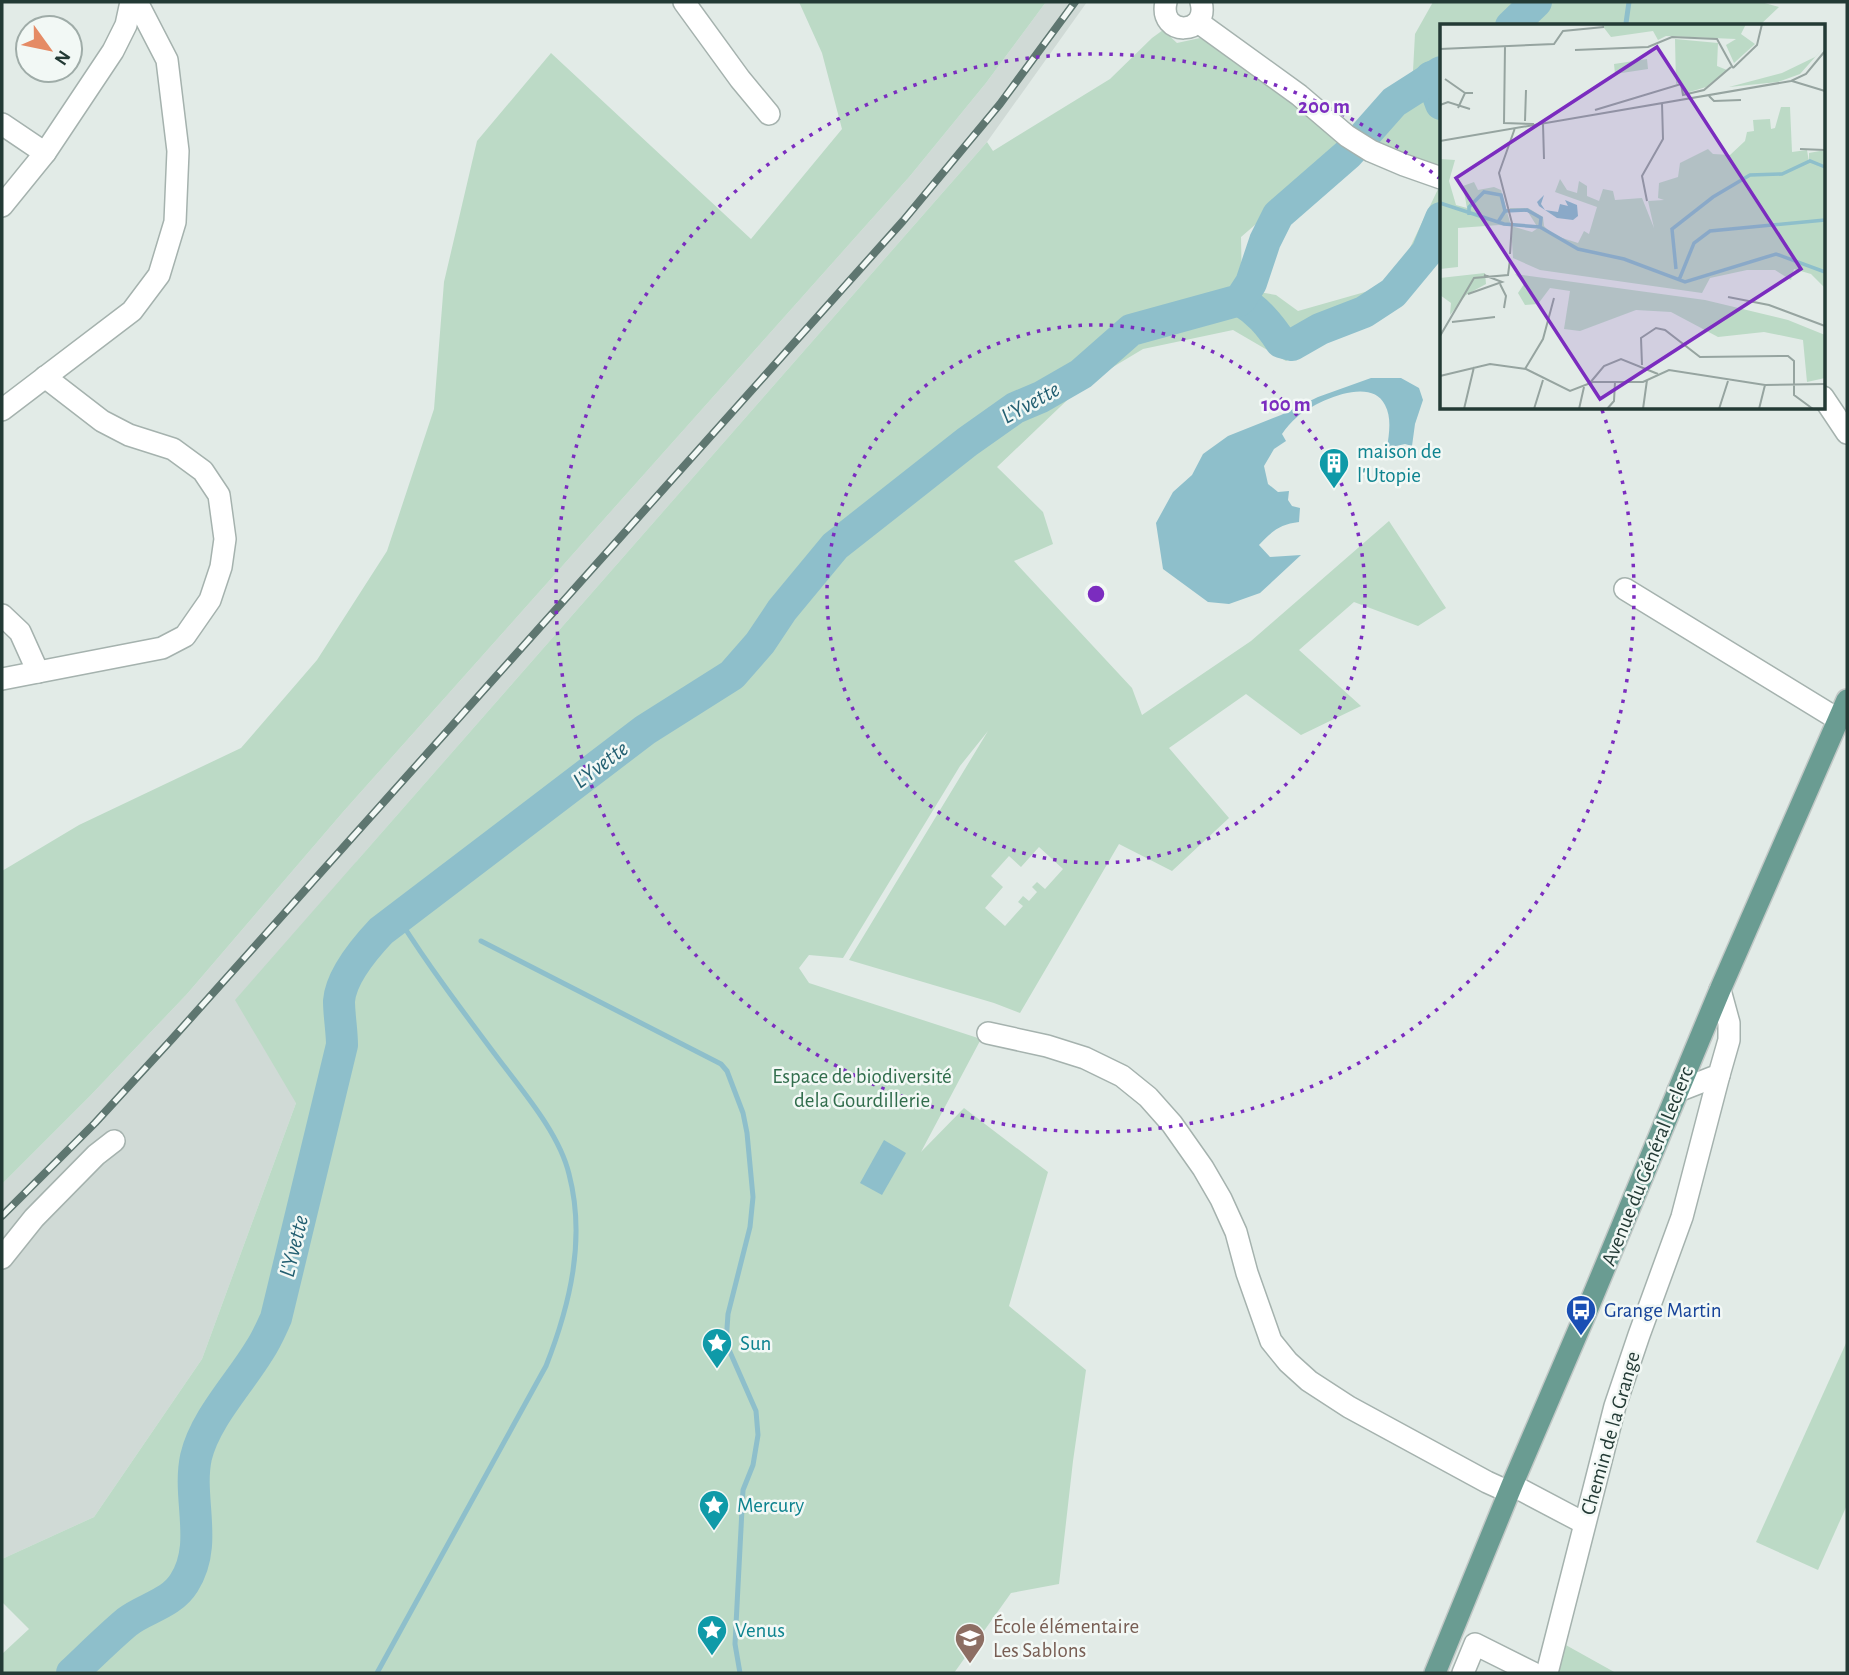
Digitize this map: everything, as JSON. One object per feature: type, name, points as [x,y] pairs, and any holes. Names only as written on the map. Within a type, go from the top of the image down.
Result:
[{"type":"main road","name":"Avenue du Général Leclerc","points":[[1435,1673],[1720,990],[1843,710]]},
{"type":"street","points":[[2,206],[46,153],[113,51],[126,24],[131,2]]},
{"type":"street","points":[[2,410],[132,311],[159,275],[175,222],[178,151],[167,60],[137,2]]},
{"type":"street","points":[[684,2],[769,114]]},
{"type":"street","points":[[1166,2],[1165,15],[1177,27],[1188,28],[1199,12],[1348,136],[1371,151],[1439,178]]},
{"type":"street","points":[[2,124],[46,153]]},
{"type":"street","points":[[2,679],[162,649],[185,636],[210,600],[221,567],[225,539],[219,495],[203,471],[173,450],[130,435],[102,421],[46,377]]},
{"type":"street","points":[[1825,400],[1847,433]]},
{"type":"street","points":[[1625,589],[1843,710]]},
{"type":"street","points":[[2,615],[20,632],[38,672]]},
{"type":"street","name":"Chemin de la Grange","points":[[1547,1673],[1618,1396],[1682,1217],[1729,1041],[1729,1023],[1720,990]]},
{"type":"street","points":[[988,1033],[1047,1046],[1085,1058],[1122,1076],[1148,1097],[1172,1124],[1221,1199],[1236,1233],[1271,1341],[1288,1362],[1309,1381],[1349,1407],[1487,1482],[1511,1488],[1584,1523]]},
{"type":"street","points":[[1678,1091],[1719,1075]]},
{"type":"street","points":[[2,1258],[34,1218],[114,1141]]},
{"type":"street","points":[[1464,1673],[1475,1644],[1534,1673]]},
{"type":"shaded area","points":[[1046,2],[1087,2],[987,142],[356,862],[296,1103],[202,1359],[94,1517],[2,1559],[2,1184],[187,994],[343,812],[910,176],[986,83]]},
{"type":"green space","points":[[799,2],[1046,2],[986,83],[910,176],[343,812],[187,994],[2,1184],[2,871],[79,825],[241,748],[317,660],[387,551],[434,409],[444,282],[477,141],[551,53],[751,239],[842,129],[822,53]]},
{"type":"green space","points":[[1433,2],[1761,2],[1779,7],[1761,24],[1440,24],[1440,173],[1356,138],[1413,71],[1415,34]]},
{"type":"green space","name":"Espace de biodiversité dela Gourdillerie","points":[[1163,30],[1177,43],[1200,38],[1356,138],[1241,237],[1242,289],[1276,295],[1298,311],[1379,288],[1406,256],[1440,185],[1440,241],[1396,305],[1286,361],[1233,330],[1143,349],[1083,385],[997,467],[1043,512],[1053,544],[1014,561],[1132,688],[1142,715],[1251,641],[1389,521],[1446,608],[1418,626],[1354,602],[1299,650],[1361,706],[1301,735],[1246,694],[1169,748],[1229,818],[1172,871],[1119,844],[1020,1013],[849,960],[988,731],[960,766],[843,958],[809,955],[799,968],[809,983],[981,1039],[921,1152],[964,1108],[1048,1172],[1009,1306],[1086,1370],[1059,1584],[1011,1593],[954,1673],[2,1673],[2,1654],[29,1629],[2,1602],[2,1559],[94,1517],[202,1359],[296,1103],[235,1000],[987,142],[993,151],[1110,79]],"holes":[[[1039,847],[1063,869],[1045,889],[1037,882],[1032,887],[1037,892],[1029,901],[1023,896],[1018,902],[1023,906],[1005,926],[985,908],[1003,887],[991,876],[1009,856],[1021,867]]]},
{"type":"green space","points":[[1847,1341],[1847,1505],[1818,1570],[1756,1542]]},
{"type":"green space","points":[[1564,1644],[1616,1673],[1555,1673]]},
{"type":"water","points":[[1371,378],[1401,378],[1419,388],[1423,400],[1415,424],[1412,446],[1405,444],[1387,448],[1389,415],[1378,396],[1368,392],[1342,394],[1329,399],[1305,411],[1293,421],[1282,434],[1286,441],[1274,449],[1264,466],[1268,484],[1278,492],[1289,491],[1288,500],[1292,506],[1300,508],[1299,522],[1276,529],[1259,545],[1270,557],[1301,555],[1260,593],[1229,604],[1208,602],[1163,569],[1156,523],[1173,492],[1192,475],[1203,454],[1228,436],[1318,397]]},
{"type":"water","points":[[884,1140],[906,1153],[882,1195],[860,1183]]},
{"type":"waterway","name":"L'Yvette","points":[[1513,24],[1536,2]]},
{"type":"waterway","points":[[1626,24],[1629,2]]},
{"type":"waterway","name":"L'Yvette","points":[[72,1673],[127,1622],[179,1590],[191,1568],[196,1537],[196,1457],[200,1443],[215,1415],[262,1347],[276,1318],[342,1045],[339,1001],[341,992],[349,972],[368,946],[381,931],[645,730],[732,675],[835,546],[967,442],[1015,408],[1041,397],[1081,374],[1131,330],[1240,300],[1251,283],[1265,241],[1278,215],[1348,154],[1394,102],[1440,73]]},
{"type":"waterway","points":[[1431,77],[1440,101]]},
{"type":"waterway","points":[[1240,300],[1263,318],[1281,342],[1292,345],[1320,329],[1364,312],[1393,293],[1427,252],[1440,220]]},
{"type":"waterway","points":[[377,1673],[546,1366],[568,1296],[576,1247],[574,1198],[569,1174],[557,1142],[538,1111],[445,987],[399,919]]},
{"type":"waterway","points":[[481,941],[721,1064],[727,1071],[743,1113],[753,1197],[750,1227],[728,1314],[726,1343],[756,1411],[758,1435],[753,1465],[743,1490],[735,1644],[740,1673]]},
{"type":"railway","points":[[2,1216],[95,1123],[172,1039],[903,221],[1000,104],[1075,2]]},
{"type":"place","name":"maison de l'Utopie","points":[[1334,490]]},
{"type":"place","name":"Grange Martin","points":[[1581,1337]]},
{"type":"place","name":"Sun","points":[[717,1370]]},
{"type":"place","name":"Mercury","points":[[714,1532]]},
{"type":"place","name":"Venus","points":[[712,1657]]},
{"type":"place","name":"École élémentaire Les Sablons","points":[[970,1665]]}]
